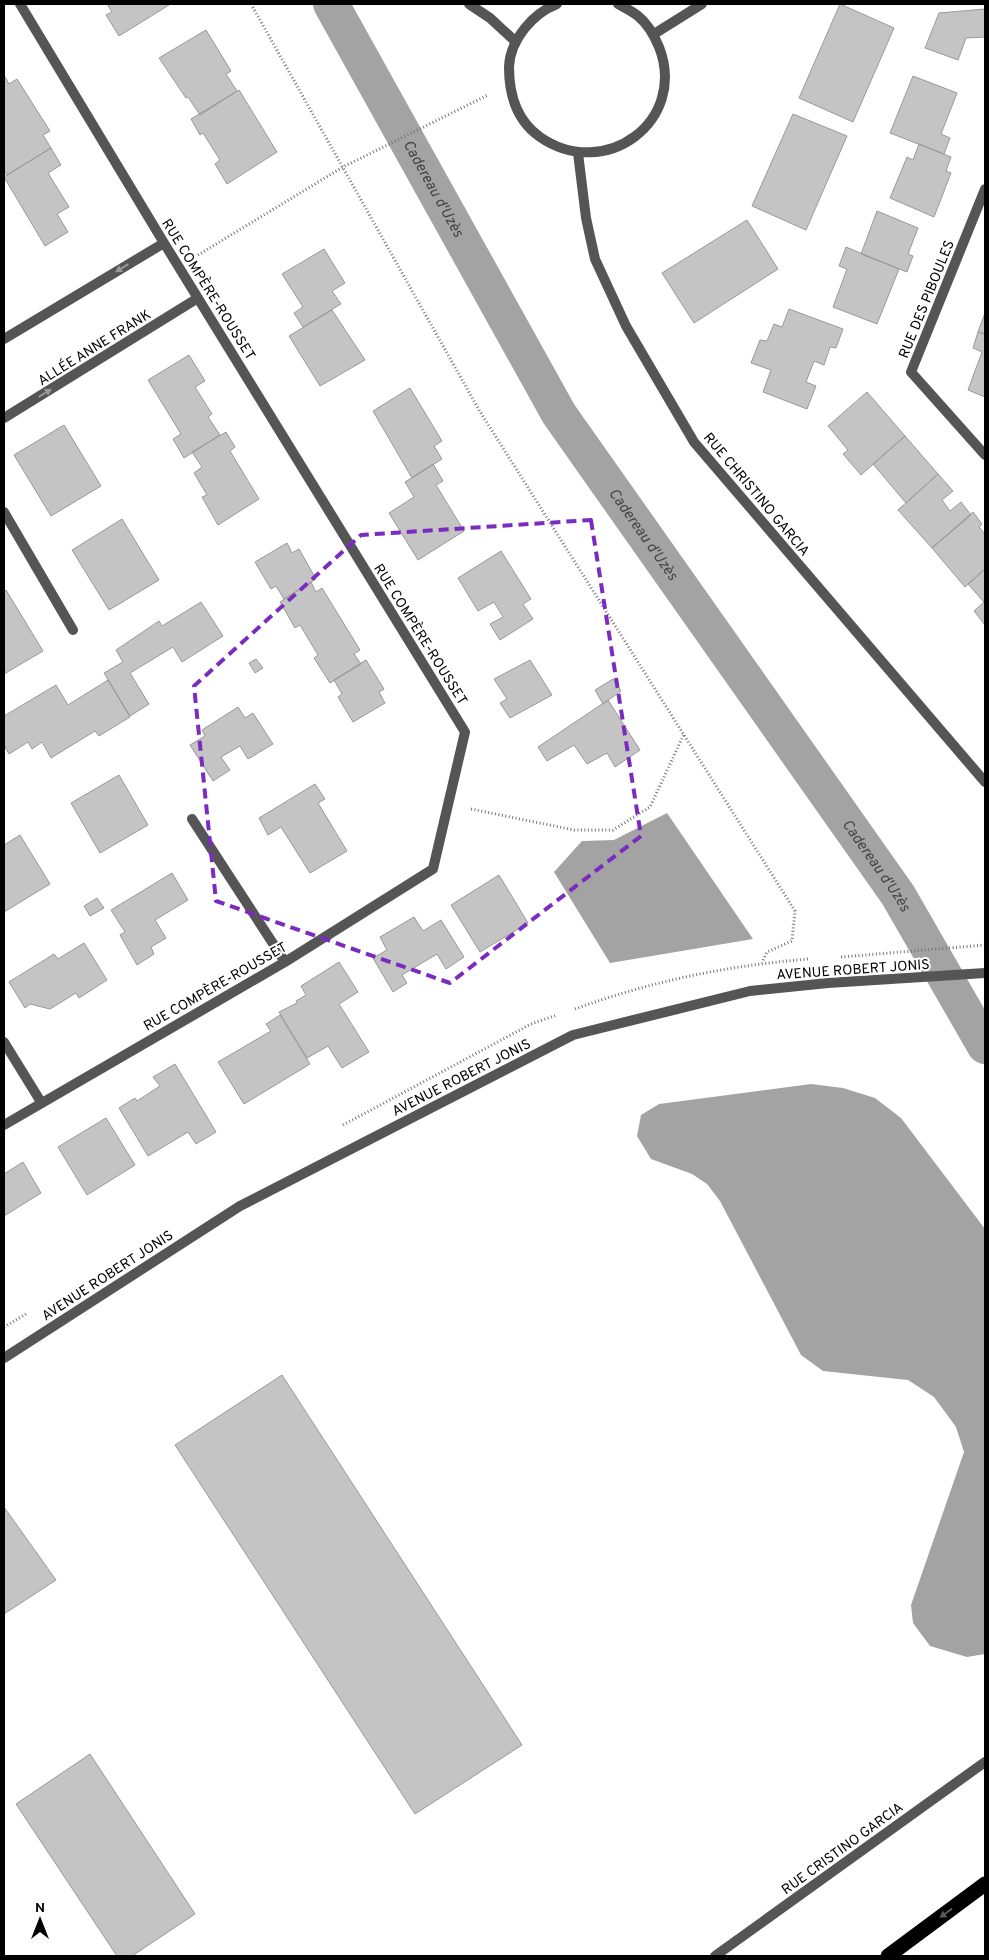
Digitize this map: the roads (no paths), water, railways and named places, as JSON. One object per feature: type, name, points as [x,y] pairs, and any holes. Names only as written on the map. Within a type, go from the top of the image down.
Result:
[{"type":"highway","points":[[888,1956],[985,1884]]},
{"type":"street","name":"RUE COMPÈRE-ROUSSET","points":[[4,1125],[285,962],[432,869],[465,732],[164,243],[20,4]]},
{"type":"street","points":[[469,4],[490,18],[516,42]]},
{"type":"street","points":[[557,4],[548,7],[530,22],[516,42],[509,63],[509,85],[516,110],[532,131],[553,146],[578,153],[603,152],[626,143],[645,127],[659,106],[665,82],[663,58],[654,34],[638,16],[618,4]]},
{"type":"street","points":[[654,34],[702,4]]},
{"type":"street","name":"RUE CHRISTINO GARCIA","points":[[578,153],[586,218],[595,259],[626,326],[694,442],[985,782]]},
{"type":"street","name":"RUE DES PIBOULES","points":[[985,188],[911,372],[985,455]]},
{"type":"street","points":[[4,338],[164,243]]},
{"type":"street","name":"ALLÉE ANNE FRANK","points":[[4,418],[198,298]]},
{"type":"street","points":[[4,512],[73,630]]},
{"type":"street","points":[[192,819],[285,962]]},
{"type":"street","name":"AVENUE ROBERT JONIS","points":[[4,1358],[240,1206],[573,1035],[750,991],[828,983],[985,973]]},
{"type":"street","points":[[4,1042],[41,1102]]},
{"type":"street","name":"RUE CRISTINO GARCIA","points":[[714,1956],[985,1762]]},
{"type":"waterway","name":"Cadereau d'Uzès","points":[[331,4],[559,414],[898,895],[985,1046]]}]
